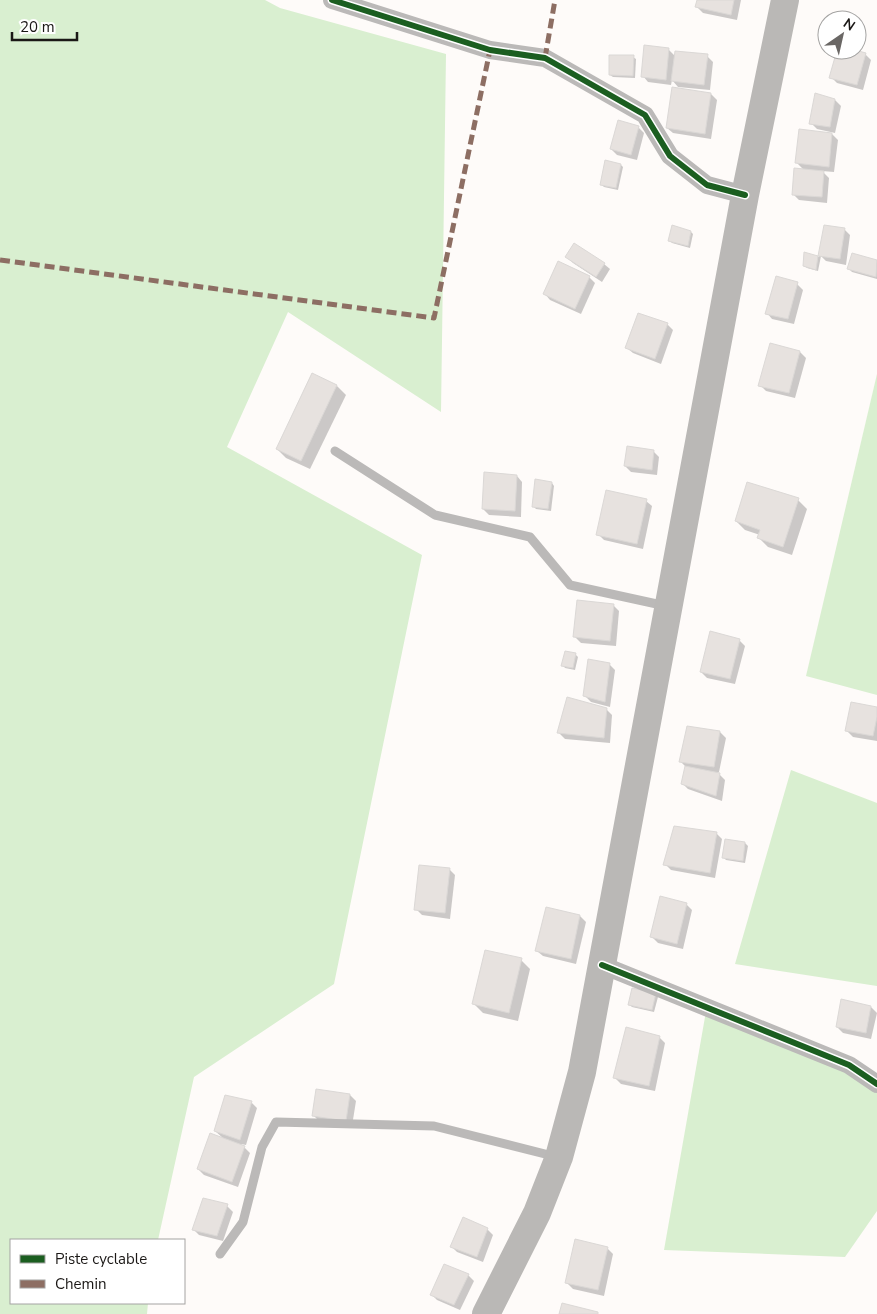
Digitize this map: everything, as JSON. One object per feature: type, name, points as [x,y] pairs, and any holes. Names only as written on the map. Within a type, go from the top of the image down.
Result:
[{"type":"highway","points":[[486,1314],[537,1213],[559,1157],[582,1072],[745,195],[785,0]]},
{"type":"street","points":[[332,0],[490,50],[545,58],[645,115],[670,156],[707,185],[745,195]]},
{"type":"street","points":[[602,965],[849,1065],[877,1084]]},
{"type":"lane","points":[[335,451],[435,515],[530,536],[570,585],[668,606]]},
{"type":"lane","points":[[220,1254],[243,1222],[262,1147],[276,1122],[434,1126],[559,1157]]},
{"type":"green space","points":[[0,0],[265,0],[280,8],[446,54],[441,412],[288,312],[227,447],[422,555],[334,984],[194,1077],[158,1239],[10,1239],[10,1304],[148,1304],[147,1314],[0,1314]]},
{"type":"green space","points":[[877,374],[877,695],[806,676]]},
{"type":"green space","points":[[791,770],[877,803],[877,986],[735,964]]},
{"type":"green space","points":[[708,1000],[877,1076],[877,1211],[845,1257],[664,1250]]},
{"type":"building","points":[[697,0],[734,0],[731,15],[695,7]]},
{"type":"building","points":[[644,45],[669,48],[666,80],[641,77]]},
{"type":"building","points":[[675,51],[708,54],[704,85],[671,81]]},
{"type":"building","points":[[609,55],[634,55],[633,76],[609,75]]},
{"type":"building","points":[[834,60],[864,60],[857,85],[829,78]]},
{"type":"building","points":[[672,87],[711,93],[705,134],[666,128]]},
{"type":"building","points":[[815,93],[835,99],[830,127],[809,124]]},
{"type":"building","points":[[618,120],[639,126],[631,155],[610,149]]},
{"type":"building","points":[[799,129],[832,133],[829,167],[795,163]]},
{"type":"building","points":[[605,160],[621,164],[616,188],[600,185]]},
{"type":"building","points":[[794,168],[824,171],[822,197],[792,195]]},
{"type":"building","points":[[672,225],[691,231],[688,246],[668,241]]},
{"type":"building","points":[[824,225],[845,228],[840,259],[818,256]]},
{"type":"building","points":[[574,243],[605,263],[596,277],[565,257]]},
{"type":"building","points":[[804,252],[818,256],[816,270],[803,266]]},
{"type":"building","points":[[852,253],[877,260],[876,277],[847,269]]},
{"type":"building","points":[[558,261],[590,276],[575,309],[543,294]]},
{"type":"building","points":[[776,276],[798,282],[788,319],[765,314]]},
{"type":"building","points":[[638,313],[668,323],[655,359],[625,348]]},
{"type":"building","points":[[770,343],[800,351],[789,393],[758,386]]},
{"type":"building","points":[[312,373],[337,385],[301,461],[276,449]]},
{"type":"building","points":[[627,446],[654,450],[652,470],[624,466]]},
{"type":"building","points":[[484,472],[517,475],[515,511],[482,509]]},
{"type":"building","points":[[535,479],[552,482],[548,509],[532,507]]},
{"type":"building","points":[[747,482],[799,498],[783,547],[757,538],[760,530],[735,521]]},
{"type":"building","points":[[606,490],[647,499],[637,544],[596,535]]},
{"type":"building","points":[[577,600],[614,604],[610,641],[573,637]]},
{"type":"building","points":[[710,631],[740,639],[730,679],[700,672]]},
{"type":"building","points":[[565,651],[576,653],[573,668],[561,666]]},
{"type":"building","points":[[588,659],[610,663],[605,702],[583,696]]},
{"type":"building","points":[[567,697],[607,708],[604,738],[557,733]]},
{"type":"building","points":[[851,702],[877,707],[873,736],[845,731]]},
{"type":"building","points":[[687,726],[720,731],[714,767],[679,762]]},
{"type":"building","points":[[685,766],[720,773],[716,796],[681,784]]},
{"type":"building","points":[[674,826],[717,832],[710,873],[663,865]]},
{"type":"building","points":[[725,839],[745,842],[743,861],[722,858]]},
{"type":"building","points":[[419,865],[450,868],[445,913],[414,910]]},
{"type":"building","points":[[660,896],[687,903],[677,944],[650,937]]},
{"type":"building","points":[[546,907],[580,915],[571,959],[535,951]]},
{"type":"building","points":[[485,950],[522,958],[509,1013],[472,1004]]},
{"type":"building","points":[[632,988],[656,993],[652,1010],[628,1005]]},
{"type":"building","points":[[841,999],[871,1006],[866,1033],[836,1027]]},
{"type":"building","points":[[626,1027],[660,1036],[649,1086],[613,1078]]},
{"type":"building","points":[[316,1089],[350,1094],[346,1121],[312,1116]]},
{"type":"building","points":[[225,1095],[252,1101],[240,1140],[214,1131]]},
{"type":"building","points":[[210,1133],[245,1146],[232,1182],[197,1169]]},
{"type":"building","points":[[203,1198],[228,1204],[217,1236],[192,1230]]},
{"type":"building","points":[[463,1217],[488,1228],[477,1257],[450,1247]]},
{"type":"building","points":[[575,1239],[608,1247],[598,1290],[565,1283]]},
{"type":"building","points":[[444,1264],[469,1274],[454,1305],[430,1295]]},
{"type":"building","points":[[562,1303],[598,1312],[598,1314],[559,1314]]},
{"type":"marked path","points":[[545,58],[555,0]]},
{"type":"marked path","points":[[0,260],[434,318],[490,50]]},
{"type":"cycle path","points":[[332,0],[490,50],[545,58],[645,115],[670,156],[707,185],[745,195]]},
{"type":"cycle path","points":[[602,965],[849,1065],[877,1084]]}]
